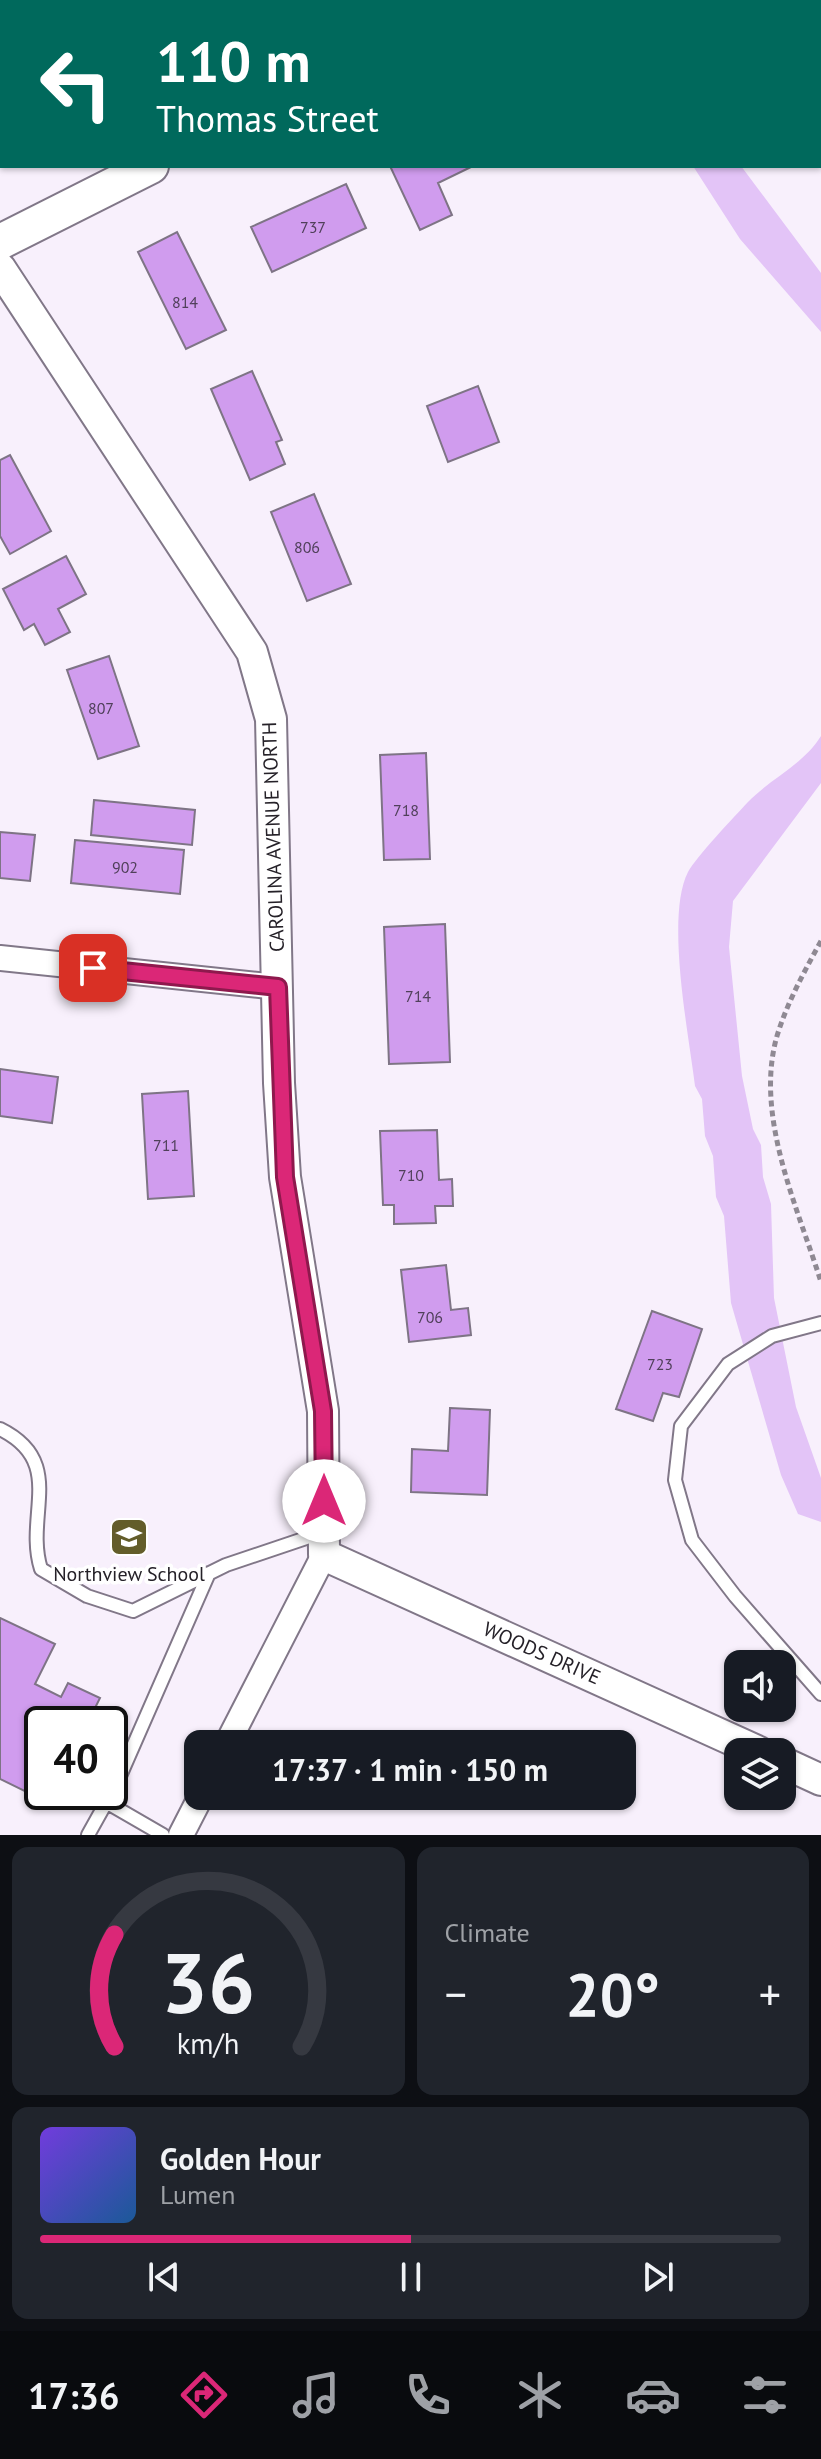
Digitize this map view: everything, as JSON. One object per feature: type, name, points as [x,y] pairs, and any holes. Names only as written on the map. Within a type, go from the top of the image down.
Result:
[{"type":"main road","points":[[0,242],[147,168]]},
{"type":"street","name":"CAROLINA AVENUE NORTH","points":[[0,268],[252,652],[271,719],[285,1177],[323,1411],[324,1543],[234,1730]]},
{"type":"street","points":[[0,958],[278,987]]},
{"type":"street","name":"WOODS DRIVE","points":[[324,1543],[730,1738]]},
{"type":"street","points":[[796,1768],[821,1780]]},
{"type":"street","points":[[181,1835],[194,1810]]},
{"type":"lane","points":[[821,1323],[772,1336],[728,1364],[681,1426],[675,1480],[692,1540],[735,1596],[821,1694]]},
{"type":"lane","points":[[0,1429],[14,1436],[34,1457],[41,1480],[35,1548],[41,1569],[87,1596],[133,1611],[209,1573],[324,1543]]},
{"type":"lane","points":[[128,1753],[209,1573]]},
{"type":"lane","points":[[88,1835],[102,1810]]},
{"type":"lane","points":[[120,1810],[163,1835]]},
{"type":"path","points":[[821,941],[795,988],[776,1038],[771,1092],[779,1145],[821,1282]]},
{"type":"shaded area","points":[[694,168],[742,168],[821,273],[821,332],[740,239]]},
{"type":"shaded area","points":[[821,736],[821,783],[733,901],[729,947],[742,1076],[753,1129],[761,1145],[763,1177],[771,1204],[774,1298],[796,1407],[821,1478],[821,1522],[798,1514],[781,1475],[731,1303],[724,1216],[716,1197],[713,1156],[705,1136],[702,1099],[695,1086],[684,1008],[679,917],[681,892],[693,865],[748,802],[805,755]]},
{"type":"building","points":[[391,168],[469,168],[438,183],[452,215],[420,230]]},
{"type":"building","points":[[346,184],[366,228],[272,272],[251,227]]},
{"type":"building","points":[[177,232],[226,330],[186,349],[138,252]]},
{"type":"building","points":[[252,371],[282,440],[276,442],[285,464],[250,480],[211,389]]},
{"type":"building","points":[[478,386],[499,442],[448,462],[427,406]]},
{"type":"building","points":[[10,455],[51,531],[10,554],[0,536],[0,460]]},
{"type":"building","points":[[314,494],[351,584],[307,601],[271,512]]},
{"type":"building","points":[[66,556],[86,594],[58,609],[70,632],[45,645],[34,624],[24,630],[3,589]]},
{"type":"building","points":[[109,656],[139,746],[98,759],[67,670]]},
{"type":"building","points":[[426,753],[430,859],[384,860],[380,755]]},
{"type":"building","points":[[94,800],[195,810],[192,845],[91,835]]},
{"type":"building","points":[[0,832],[35,835],[30,881],[0,878]]},
{"type":"building","points":[[75,840],[184,850],[180,894],[71,883]]},
{"type":"building","points":[[445,924],[450,1062],[389,1064],[384,927]]},
{"type":"building","points":[[0,1069],[58,1077],[52,1123],[0,1116]]},
{"type":"building","points":[[188,1091],[194,1196],[148,1199],[142,1094]]},
{"type":"building","points":[[437,1130],[439,1180],[452,1179],[453,1206],[435,1206],[436,1223],[394,1224],[394,1205],[383,1205],[380,1131]]},
{"type":"building","points":[[446,1265],[451,1310],[468,1308],[471,1335],[409,1342],[401,1270]]},
{"type":"building","points":[[652,1311],[702,1329],[679,1397],[663,1393],[653,1421],[616,1409]]},
{"type":"building","points":[[450,1408],[490,1410],[487,1495],[411,1492],[412,1449],[448,1451]]},
{"type":"building","points":[[0,1618],[55,1644],[35,1684],[61,1697],[68,1683],[100,1698],[96,1706],[24,1706],[24,1791],[0,1779]]},
{"type":"place","name":"Northview School","points":[[129,1537]]},
{"type":"route","points":[[93,968],[278,987],[279,1083],[285,1177],[323,1411],[324,1501]]}]
